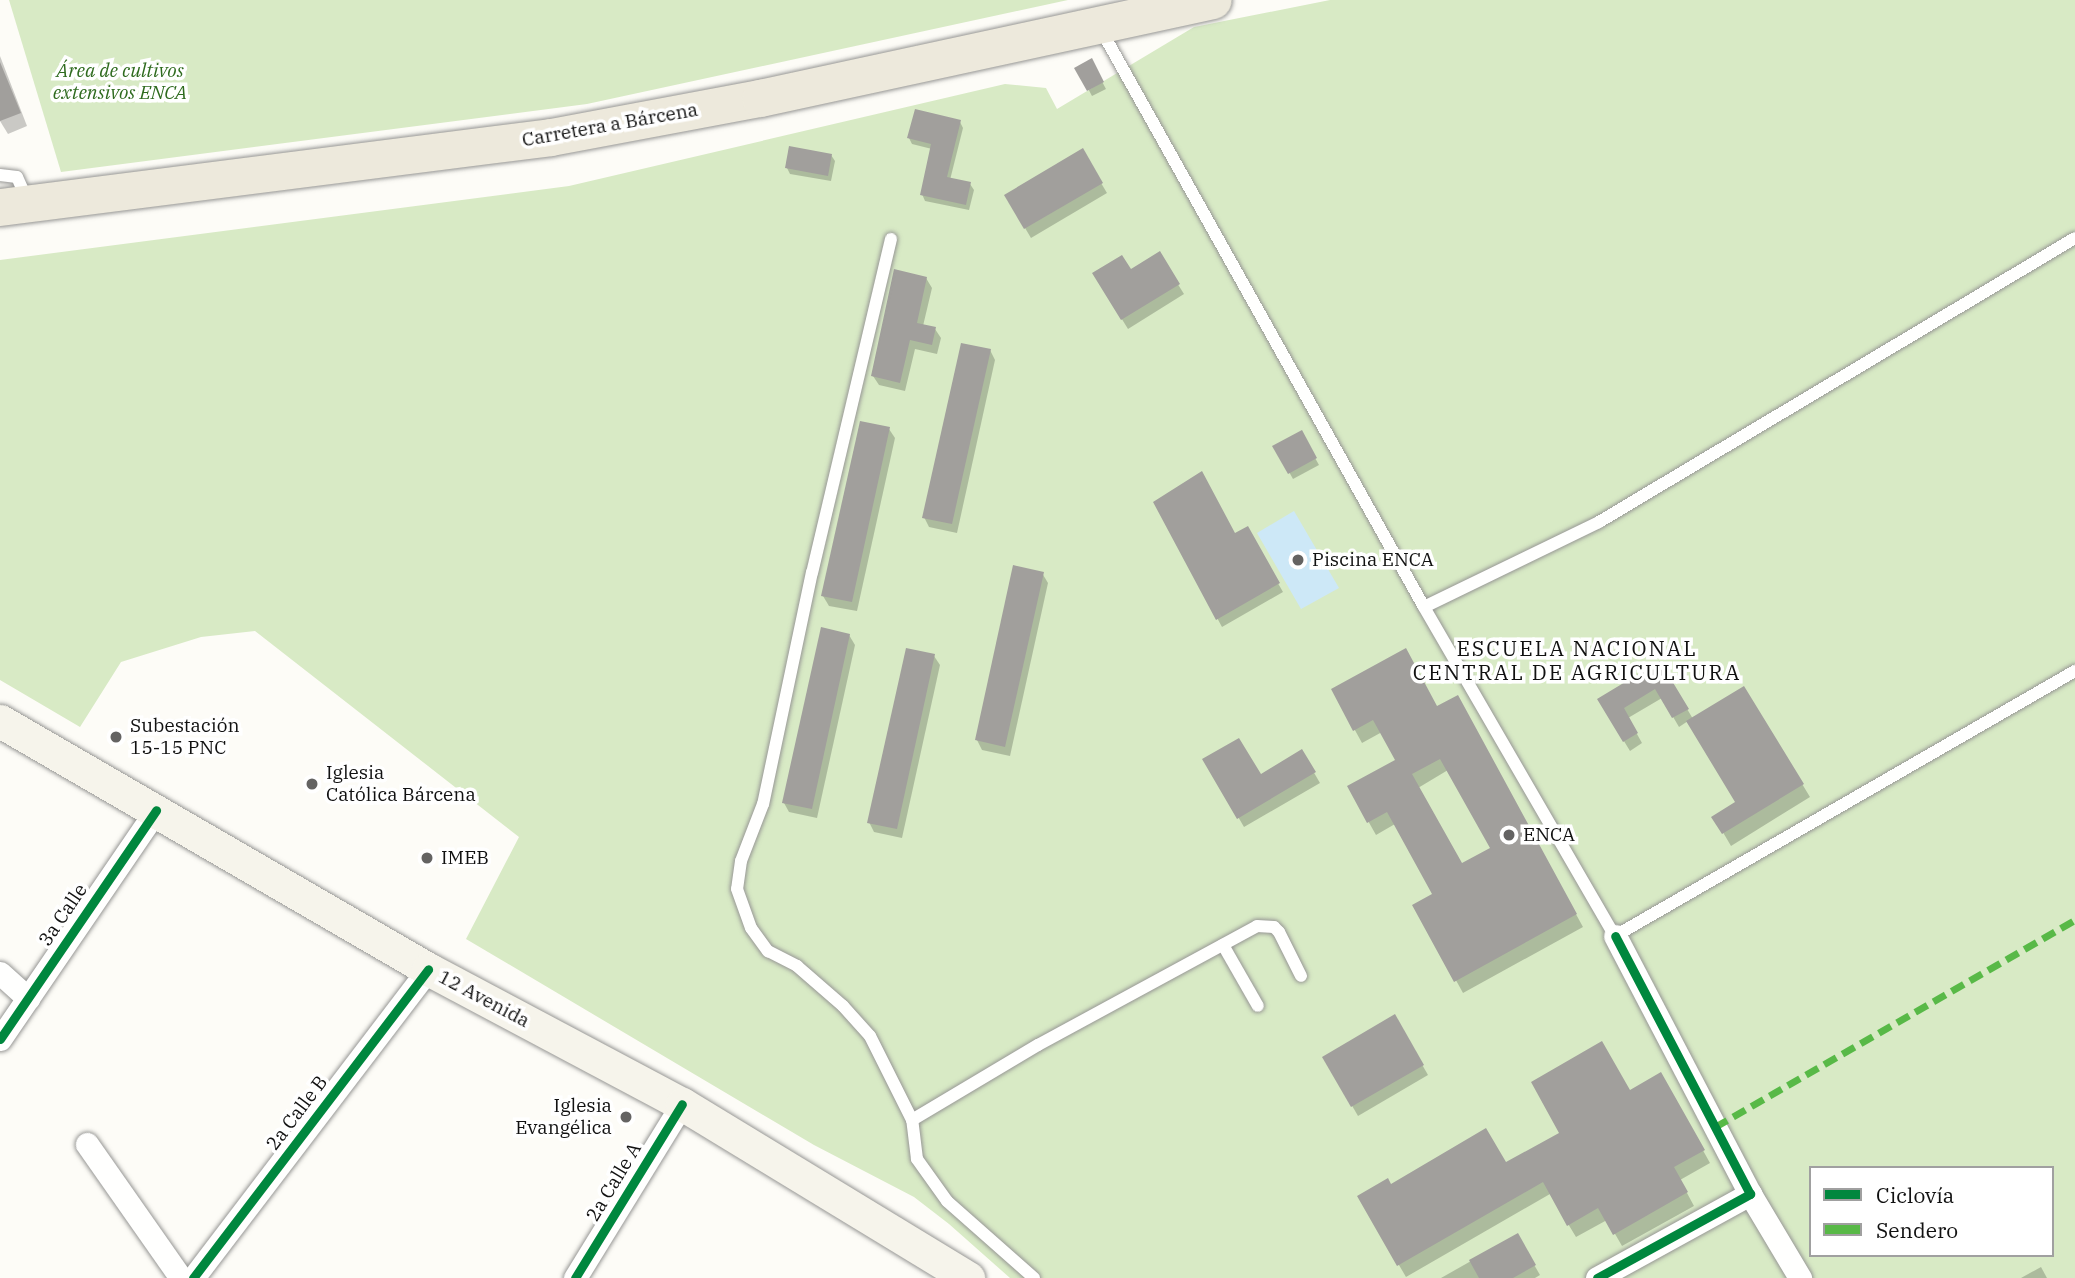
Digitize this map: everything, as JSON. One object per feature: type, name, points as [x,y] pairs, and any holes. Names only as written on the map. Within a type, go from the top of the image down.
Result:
[{"type":"main road","name":"Carretera a Bárcena","points":[[14,205],[551,137],[760,98],[1212,0]]},
{"type":"main road","name":"12 Avenida","points":[[0,721],[428,969],[682,1104],[968,1278]]},
{"type":"street","name":"3a Calle","points":[[0,1039],[156,810]]},
{"type":"street","points":[[1615,936],[1750,1194],[1800,1278]]},
{"type":"street","name":"2a Calle B","points":[[192,1278],[428,969]]},
{"type":"street","points":[[0,973],[28,998]]},
{"type":"street","name":"2a Calle A","points":[[575,1278],[682,1104]]},
{"type":"street","points":[[88,1144],[181,1278]]},
{"type":"street","points":[[1597,1278],[1750,1194]]},
{"type":"lane","points":[[1098,25],[1424,607],[1615,936],[2075,671]]},
{"type":"lane","points":[[0,175],[17,177],[14,205]]},
{"type":"lane","points":[[1424,607],[1599,523],[2075,237]]},
{"type":"lane","points":[[891,239],[811,572],[762,804],[741,861],[737,889],[751,928],[768,951],[797,966],[843,1006],[870,1036],[912,1120],[917,1159],[947,1201],[1034,1278]]},
{"type":"lane","points":[[912,1120],[1038,1045],[1257,926],[1274,927],[1301,976]]},
{"type":"lane","points":[[1223,945],[1258,1006]]},
{"type":"green space","name":"Área de cultivos extensivos ENCA","points":[[9,0],[1068,0],[587,104],[61,172]]},
{"type":"green space","points":[[1330,0],[2075,0],[2075,1278],[1010,1278],[914,1197],[814,1145],[466,939],[519,837],[255,631],[201,637],[121,662],[80,727],[0,680],[0,260],[569,186],[1005,84],[1046,88],[1057,109],[1194,27]]},
{"type":"water","name":"Piscina ENCA","points":[[1294,511],[1339,588],[1301,609],[1257,533]]},
{"type":"building","points":[[1092,58],[1104,82],[1087,91],[1074,68]]},
{"type":"building","points":[[0,62],[21,113],[0,121]]},
{"type":"building","points":[[915,109],[961,120],[947,177],[971,182],[966,205],[920,195],[931,144],[907,138]]},
{"type":"building","points":[[789,146],[832,154],[828,176],[785,168]]},
{"type":"building","points":[[1083,148],[1103,183],[1024,229],[1004,195]]},
{"type":"building","points":[[1160,251],[1180,284],[1121,320],[1092,273],[1122,255],[1131,269]]},
{"type":"building","points":[[894,269],[927,277],[917,323],[936,327],[932,345],[910,340],[900,383],[871,376]]},
{"type":"building","points":[[961,343],[991,349],[952,524],[922,518]]},
{"type":"building","points":[[860,421],[890,427],[852,602],[821,596]]},
{"type":"building","points":[[1302,430],[1317,458],[1288,474],[1272,446]]},
{"type":"building","points":[[1202,471],[1235,533],[1248,526],[1280,583],[1216,620],[1153,502]]},
{"type":"building","points":[[1013,565],[1044,572],[1005,747],[975,740]]},
{"type":"building","points":[[821,627],[850,634],[812,809],[782,803]]},
{"type":"building","points":[[906,648],[935,654],[897,829],[867,823]]},
{"type":"building","name":"ENCA","points":[[1406,648],[1437,706],[1458,695],[1577,914],[1454,982],[1412,905],[1432,894],[1387,812],[1367,823],[1347,786],[1395,760],[1373,720],[1353,731],[1331,689]],"holes":[[[1440,759],[1490,848],[1462,863],[1412,774]]]},
{"type":"building","points":[[1660,661],[1689,709],[1672,718],[1655,689],[1624,708],[1638,733],[1623,742],[1597,699]]},
{"type":"building","points":[[1744,686],[1804,784],[1722,834],[1711,817],[1735,802],[1686,721]]},
{"type":"building","points":[[1239,738],[1261,774],[1302,749],[1316,772],[1237,819],[1202,759]]},
{"type":"building","points":[[1395,1014],[1424,1065],[1351,1107],[1322,1057]]},
{"type":"building","points":[[1602,1041],[1630,1090],[1661,1072],[1705,1150],[1674,1167],[1688,1192],[1613,1235],[1598,1208],[1567,1226],[1543,1182],[1397,1266],[1357,1196],[1388,1178],[1391,1184],[1486,1128],[1506,1162],[1559,1133],[1531,1082]]},
{"type":"building","points":[[1518,1233],[1536,1265],[1513,1278],[1479,1278],[1469,1260]]},
{"type":"marked path","points":[[1715,1127],[2075,920]]},
{"type":"cycle path","points":[[0,1039],[156,810]]},
{"type":"cycle path","points":[[1597,1278],[1750,1194],[1615,936]]},
{"type":"cycle path","points":[[193,1278],[428,969]]},
{"type":"cycle path","points":[[575,1278],[682,1104]]},
{"type":"place","name":"Piscina ENCA","points":[[1298,560]]},
{"type":"place","name":"Subestación 15-15 PNC","points":[[116,737]]},
{"type":"place","name":"Iglesia Católica Bárcena","points":[[312,784]]},
{"type":"place","name":"ENCA","points":[[1509,835]]},
{"type":"place","name":"IMEB","points":[[427,858]]},
{"type":"place","name":"Iglesia Evangélica","points":[[626,1117]]},
{"type":"district","name":"ESCUELA NACIONAL CENTRAL DE AGRICULTURA","points":[[1577,660]]}]
